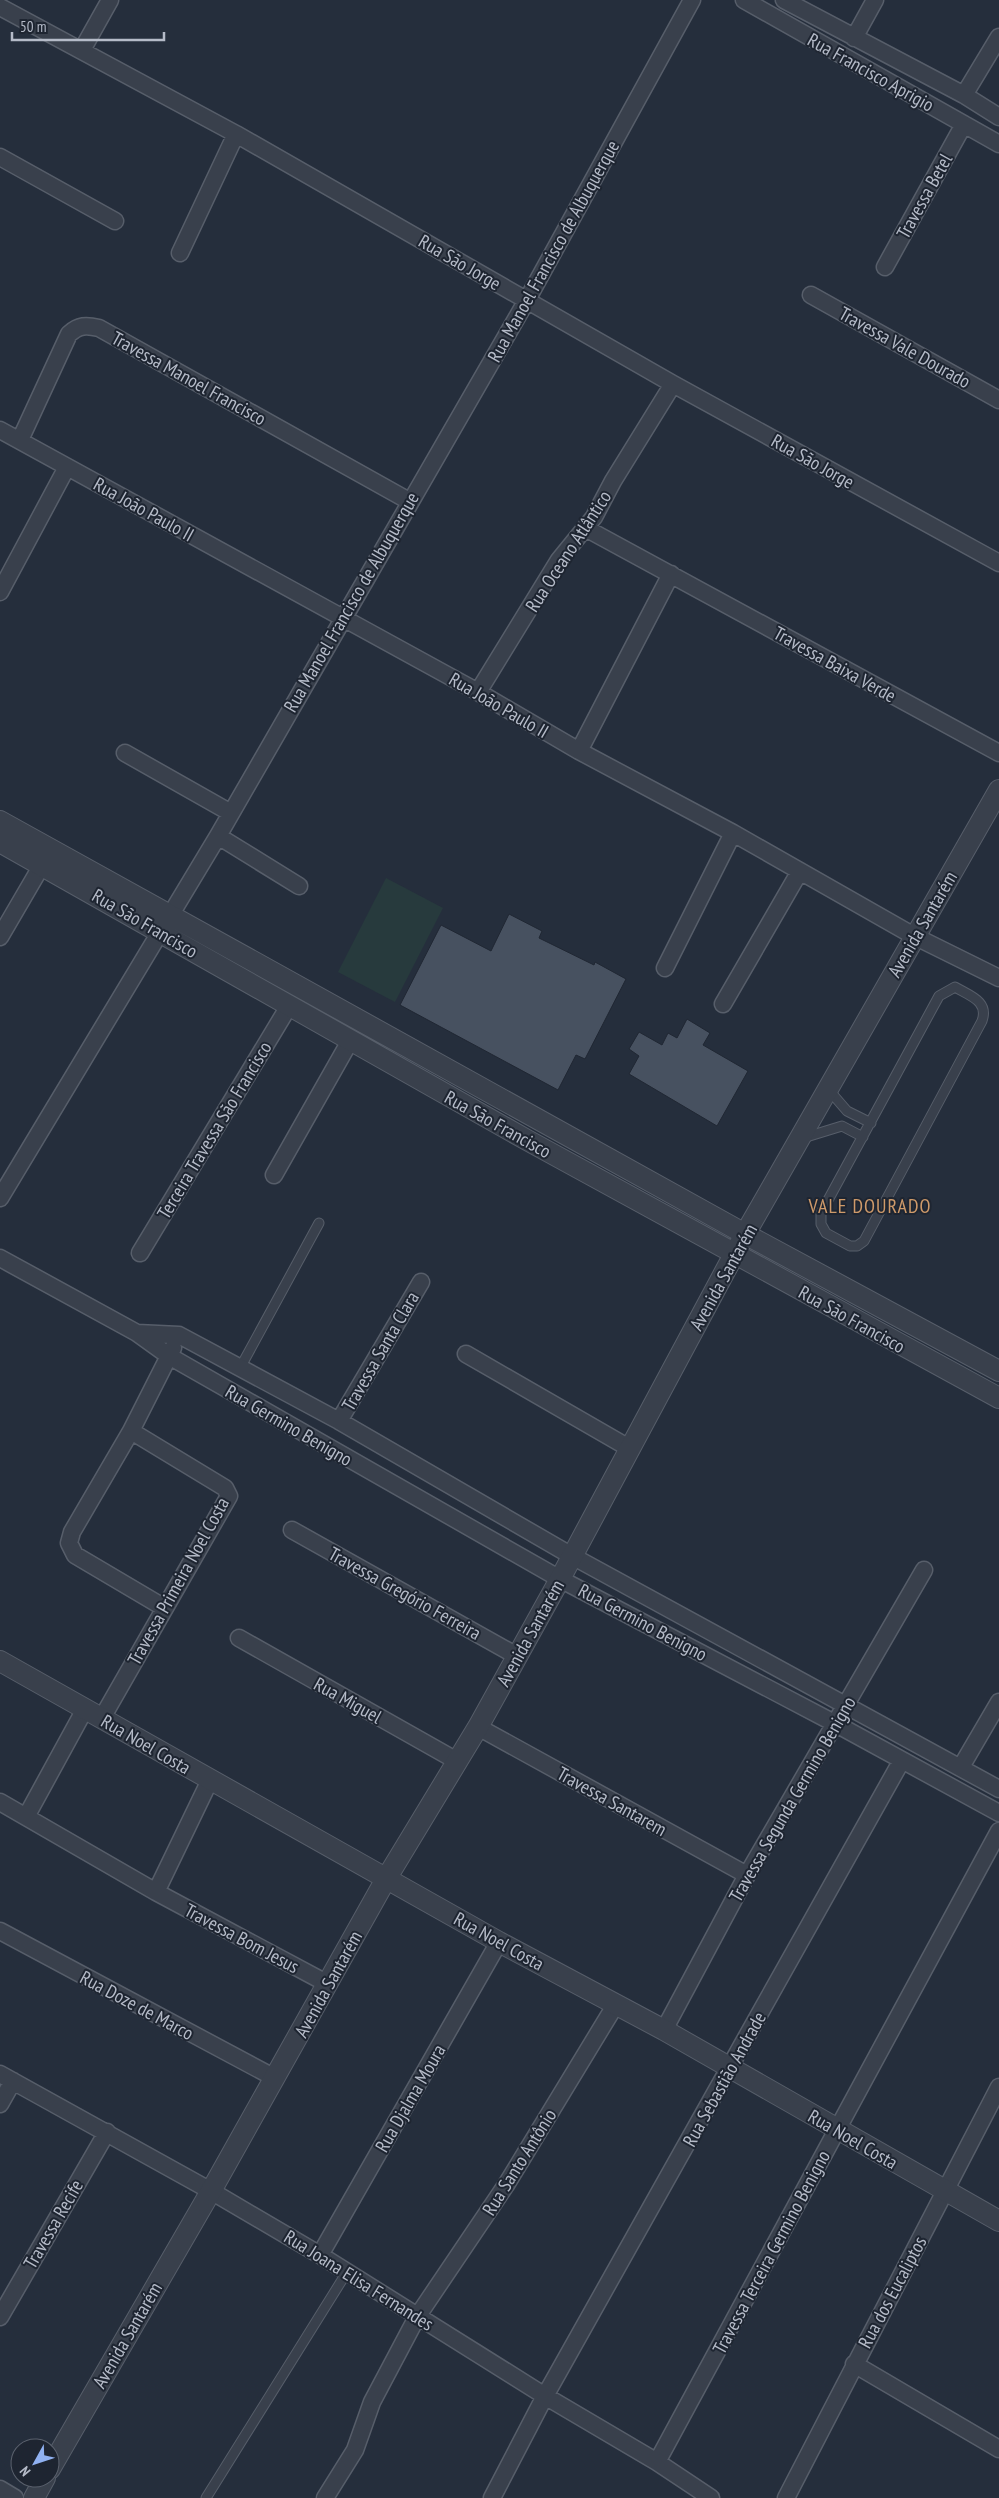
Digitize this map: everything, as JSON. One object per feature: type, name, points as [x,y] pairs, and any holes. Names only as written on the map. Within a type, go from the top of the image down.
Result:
[{"type":"street","points":[[82,50],[110,0]]},
{"type":"street","name":"Rua Manoel Francisco de Albuquerque","points":[[0,1198],[218,836],[409,501],[527,300],[692,0]]},
{"type":"street","name":"Rua Francisco Aprigio","points":[[744,0],[999,144]]},
{"type":"street","name":"Rua Francisco Aprigio","points":[[784,0],[964,95],[999,117]]},
{"type":"street","points":[[854,38],[875,0]]},
{"type":"street","name":"Rua São Jorge","points":[[0,7],[236,134],[673,384],[999,562]]},
{"type":"street","points":[[964,95],[999,37]]},
{"type":"street","name":"Travessa Betel","points":[[885,267],[964,124]]},
{"type":"street","points":[[180,253],[236,134]]},
{"type":"street","points":[[0,157],[115,221]]},
{"type":"street","name":"Travessa Vale Dourado","points":[[811,295],[999,400]]},
{"type":"street","name":"Travessa Manoel Francisco","points":[[20,440],[69,334],[75,328],[88,325],[99,328],[409,501]]},
{"type":"street","name":"Rua Oceano Atlântico","points":[[478,692],[559,560],[587,529],[673,384]]},
{"type":"street","name":"Rua João Paulo II","points":[[0,430],[478,692],[579,751],[733,833],[914,936],[999,978]]},
{"type":"street","points":[[0,592],[67,467]]},
{"type":"street","name":"Travessa Baixa Verde","points":[[587,529],[999,753]]},
{"type":"street","points":[[579,751],[671,574]]},
{"type":"street","points":[[126,753],[231,813]]},
{"type":"street","name":"Avenida Santarém","points":[[60,2452],[211,2190],[386,1879],[478,1726],[560,1579],[745,1234],[999,790]]},
{"type":"street","name":"Rua São Francisco","points":[[0,821],[165,923],[289,1006],[735,1254],[999,1398]]},
{"type":"street","points":[[665,968],[733,833]]},
{"type":"street","points":[[218,836],[299,886]]},
{"type":"street","name":"Rua São Francisco","points":[[0,842],[42,865],[165,923],[999,1371]]},
{"type":"street","points":[[0,938],[42,865]]},
{"type":"street","points":[[723,1004],[800,871]]},
{"type":"street","name":"Terceira Travessa São Francisco","points":[[140,1253],[289,1006]]},
{"type":"street","points":[[274,1175],[350,1041]]},
{"type":"street","name":"Rua Germino Benigno","points":[[0,1258],[136,1333],[169,1356],[560,1579],[836,1724],[999,1813]]},
{"type":"street","name":"Travessa Santa Clara","points":[[339,1421],[422,1282]]},
{"type":"street","name":"Rua Germino Benigno","points":[[136,1333],[179,1335],[339,1421],[572,1556],[999,1789]]},
{"type":"street","points":[[163,1607],[75,1555],[70,1548],[72,1532],[131,1431],[179,1335]]},
{"type":"street","points":[[466,1354],[630,1448]]},
{"type":"street","name":"Travessa Primeira Noel Costa","points":[[93,1714],[163,1607],[227,1500],[229,1492],[131,1431]]},
{"type":"street","name":"Travessa Gregório Ferreira","points":[[292,1530],[517,1656]]},
{"type":"street","name":"Travessa Segunda Germino Benigno","points":[[664,2030],[747,1875],[924,1570]]},
{"type":"street","name":"Rua Miguel","points":[[239,1638],[456,1761]]},
{"type":"street","name":"Rua Noel Costa","points":[[0,1660],[499,1942],[664,2030],[836,2130],[999,2221]]},
{"type":"street","points":[[961,1767],[999,1702]]},
{"type":"street","points":[[26,1817],[93,1714]]},
{"type":"street","name":"Travessa Santarem","points":[[478,1726],[747,1875]]},
{"type":"street","name":"Rua Sebastião Andrade","points":[[492,2498],[545,2396],[902,1760]]},
{"type":"street","points":[[156,1892],[210,1780]]},
{"type":"street","name":"Travessa Bom Jesus","points":[[0,1802],[156,1892],[328,1984]]},
{"type":"street","name":"Travessa Terceira Germino Benigno","points":[[657,2462],[999,1831]]},
{"type":"street","name":"Rua Doze de Marco","points":[[0,1931],[274,2078]]},
{"type":"street","name":"Rua Djalma Moura","points":[[320,2255],[499,1942]]},
{"type":"street","name":"Rua Santo Antônio","points":[[325,2498],[356,2450],[372,2402],[417,2317],[506,2185],[616,2004]]},
{"type":"street","points":[[0,2104],[6,2077]]},
{"type":"street","name":"Rua Joana Elisa Fernandes","points":[[6,2077],[211,2190],[320,2255],[545,2396],[657,2462],[711,2498]]},
{"type":"street","name":"Rua dos Eucaliptos","points":[[786,2498],[999,2087]]},
{"type":"street","name":"Travessa Recife","points":[[0,2317],[107,2132]]},
{"type":"street","points":[[854,2364],[999,2449]]},
{"type":"street","points":[[0,2489],[15,2498]]},
{"type":"lane","points":[[955,987],[982,1003],[985,1011],[982,1021],[864,1241],[857,1246],[850,1246],[826,1232],[820,1224],[820,1213],[871,1123],[939,996],[955,987]]},
{"type":"lane","points":[[828,1089],[847,1111],[871,1123]]},
{"type":"lane","points":[[800,1139],[842,1126],[864,1136]]},
{"type":"lane","points":[[240,1368],[319,1223]]},
{"type":"lane","points":[[206,2498],[347,2272]]},
{"type":"shaded area","points":[[386,878],[443,908],[395,1002],[338,972]]},
{"type":"building","points":[[509,914],[542,931],[539,938],[594,965],[595,962],[626,979],[585,1059],[576,1055],[558,1090],[400,1005],[441,925],[491,951]]},
{"type":"building","points":[[687,1019],[710,1033],[703,1045],[748,1071],[717,1126],[629,1074],[639,1056],[629,1049],[639,1032],[662,1045],[668,1033],[677,1038]]},
{"type":"district","name":"VALE DOURADO","points":[[870,1206]]}]
